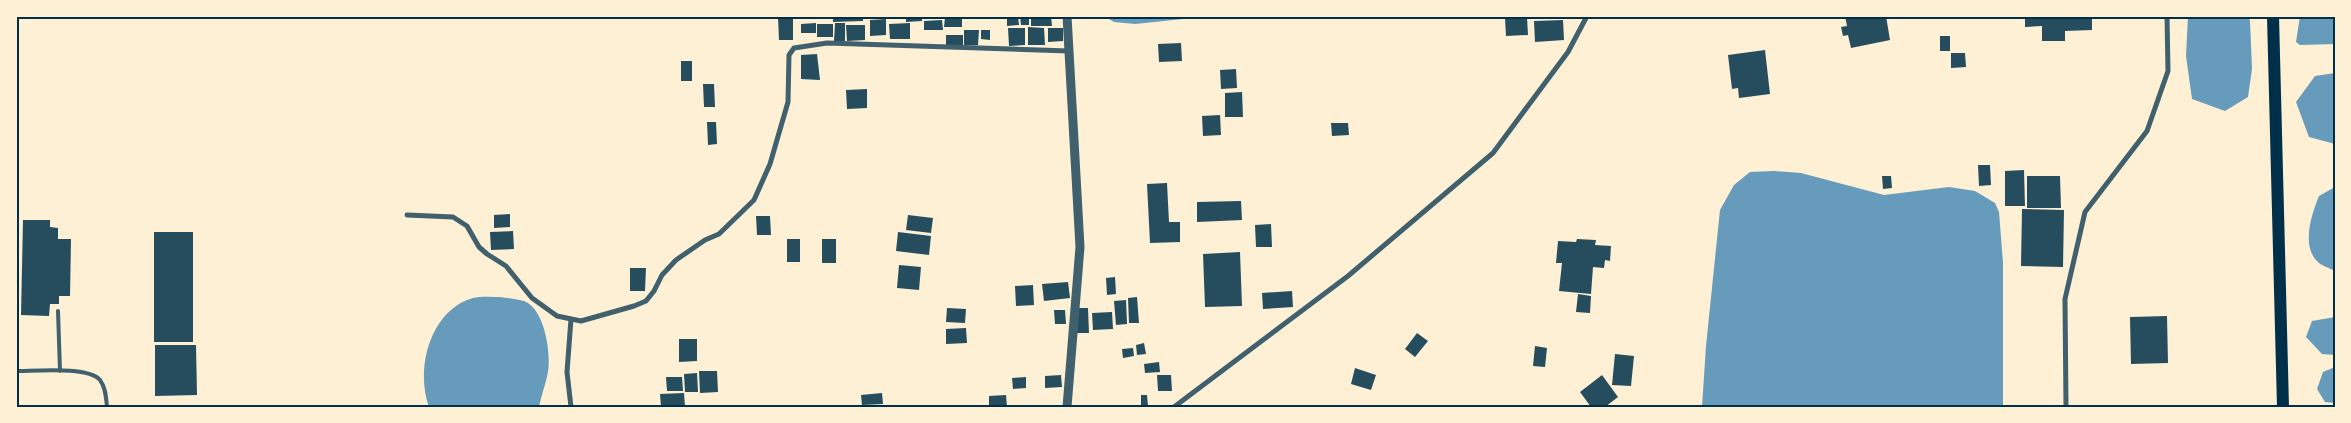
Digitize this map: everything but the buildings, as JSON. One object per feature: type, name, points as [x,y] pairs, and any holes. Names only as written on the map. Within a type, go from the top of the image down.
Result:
[{"type":"main road","points":[[2273,16],[2283,407]]},
{"type":"street","points":[[1067,16],[1080,247],[1067,407]]},
{"type":"street","points":[[1174,407],[1348,276],[1493,152],[1568,52],[1588,16]]},
{"type":"street","points":[[2066,407],[2065,299],[2085,212],[2147,131],[2168,71],[2167,16]]},
{"type":"street","points":[[408,215],[453,217],[467,226],[479,247],[506,266],[532,298],[556,316],[581,321],[597,318],[627,309],[646,300],[654,292],[662,275],[676,260],[705,240],[719,234],[754,200],[770,164],[788,102],[789,55],[794,48],[827,44],[1069,50]]},
{"type":"street","points":[[570,319],[567,372],[571,407]]},
{"type":"lane","points":[[58,311],[60,371]]},
{"type":"lane","points":[[16,371],[90,372],[100,380],[106,394],[107,407]]},
{"type":"water","points":[[1104,16],[1212,16],[1135,24],[1114,22]]},
{"type":"water","points":[[2188,16],[2248,16],[2250,21],[2252,69],[2248,97],[2225,111],[2192,99],[2186,56]]},
{"type":"water","points":[[2300,16],[2335,16],[2335,44],[2300,45],[2296,42]]},
{"type":"water","points":[[2335,73],[2335,144],[2309,137],[2296,102],[2315,76]]},
{"type":"water","points":[[1750,172],[1801,173],[1884,195],[1949,187],[1975,191],[1995,203],[1999,212],[2003,263],[2003,407],[1702,407],[1706,346],[1720,210],[1734,185]]},
{"type":"water","points":[[2335,187],[2335,271],[2323,266],[2312,254],[2309,229],[2319,196]]},
{"type":"water","points":[[476,297],[500,297],[524,301],[537,313],[542,322],[549,364],[539,407],[429,407],[425,392],[425,359],[436,328],[446,315],[458,305]]},
{"type":"water","points":[[2335,317],[2335,355],[2322,354],[2306,337],[2312,321]]},
{"type":"water","points":[[2335,367],[2335,403],[2325,402],[2317,389],[2323,372]]}]
